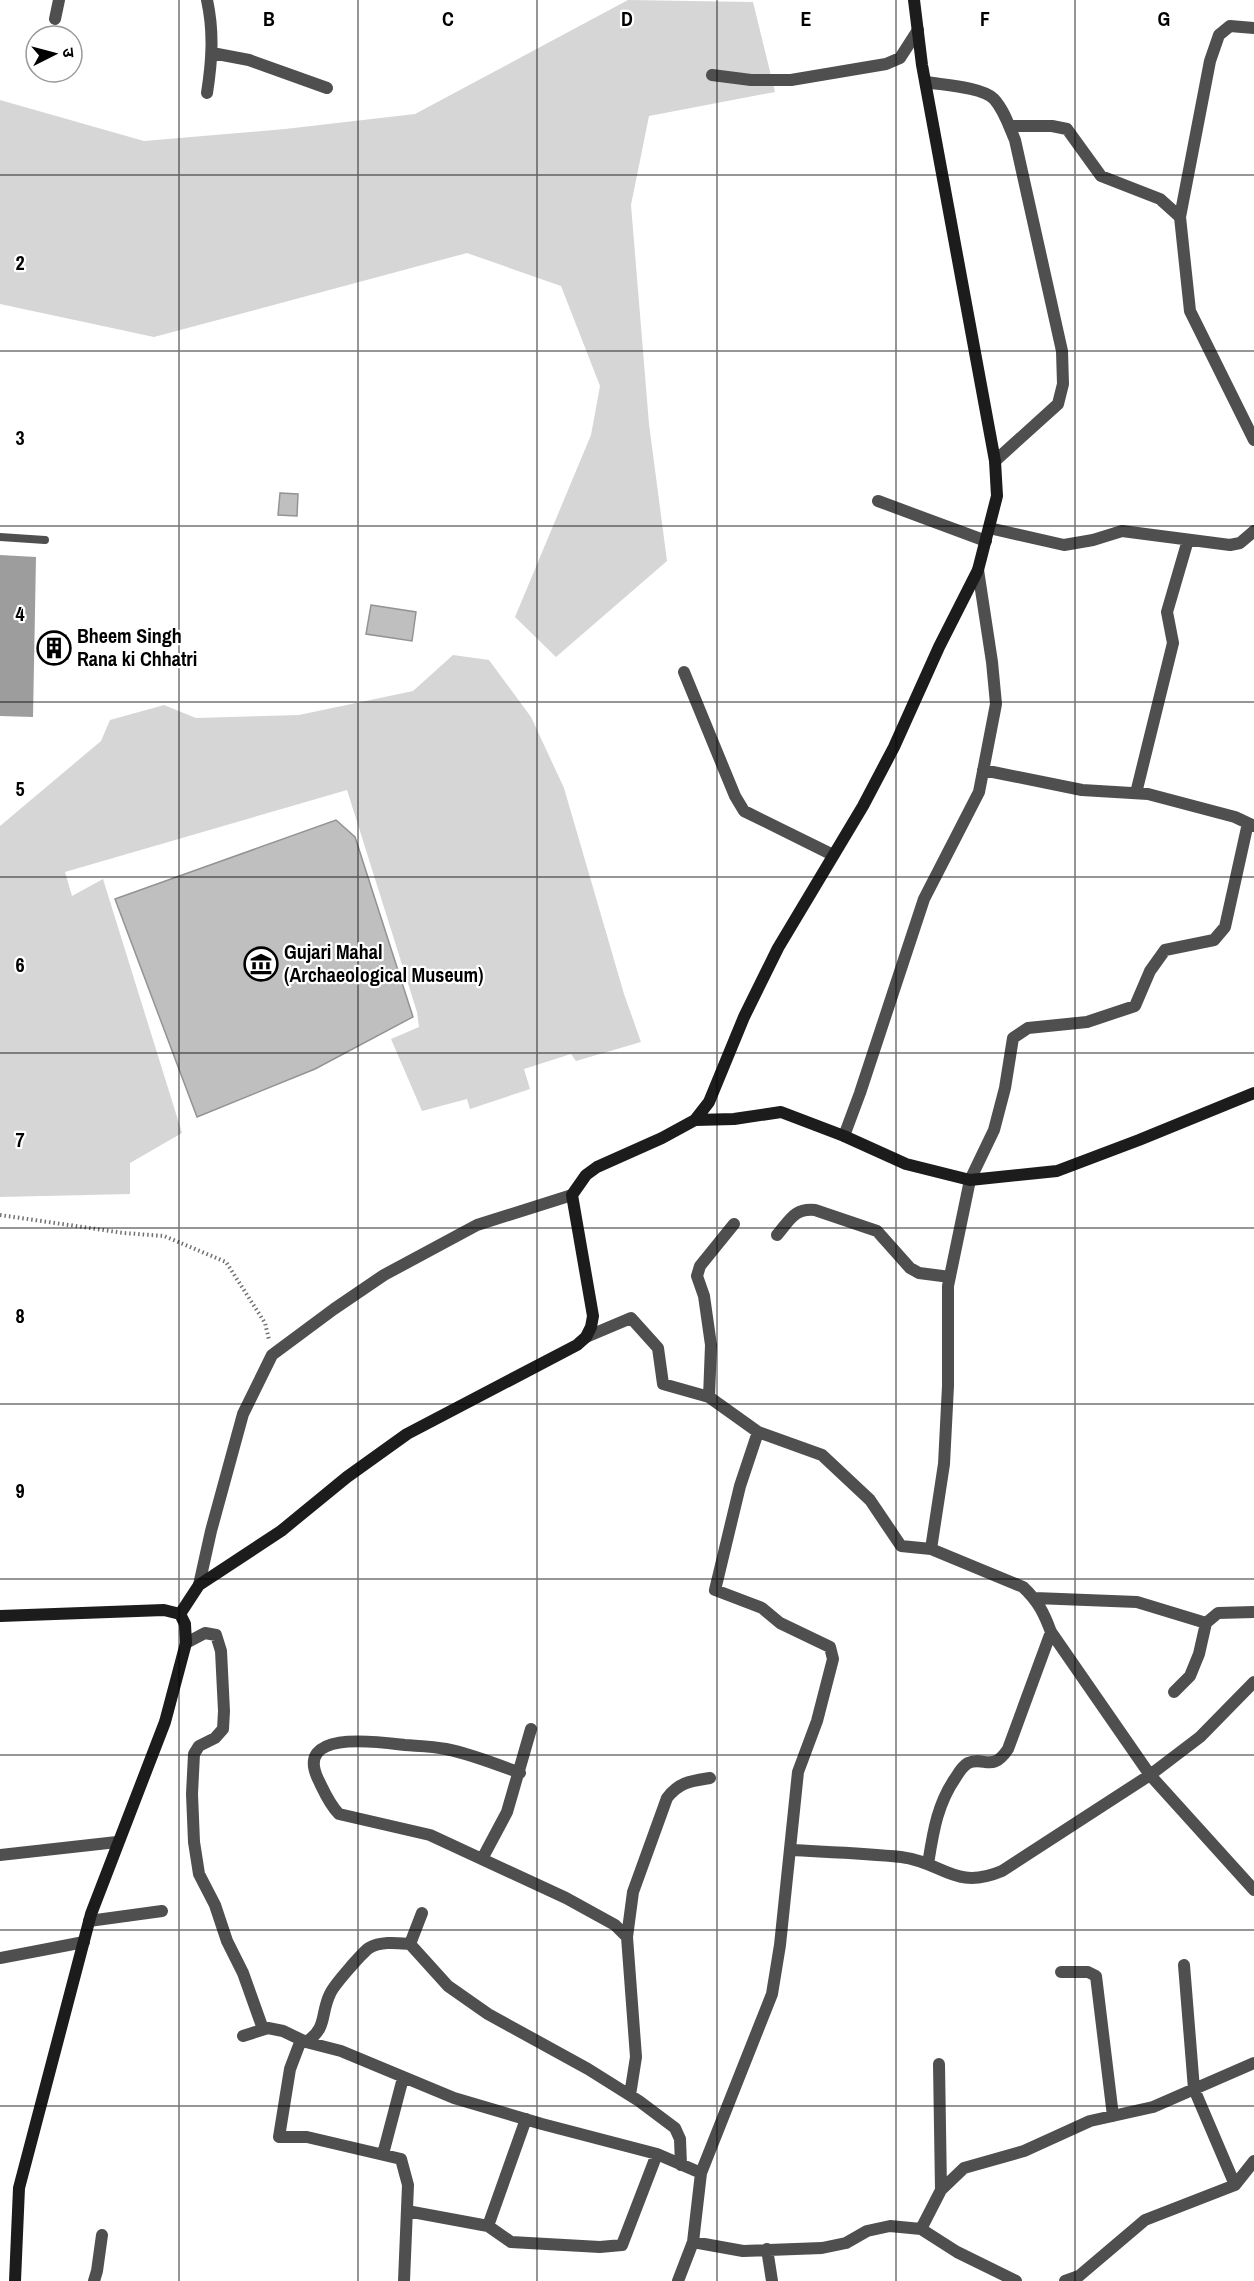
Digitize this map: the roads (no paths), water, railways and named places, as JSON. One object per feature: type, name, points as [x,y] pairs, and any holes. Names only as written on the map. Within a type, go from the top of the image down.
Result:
[{"type":"main road","points":[[180,1614],[199,1585],[281,1531],[347,1477],[407,1434],[532,1370],[586,1338],[593,1316],[572,1195],[586,1175],[597,1167],[696,1120],[709,1102],[744,1017],[778,948],[894,747],[939,647],[978,570],[997,496],[995,461],[926,82],[916,1]]},
{"type":"main road","points":[[696,1120],[734,1119],[781,1112],[844,1136],[906,1164],[970,1180],[1057,1171],[1254,1093]]},
{"type":"main road","points":[[0,1616],[164,1610],[180,1614],[185,1624],[186,1643],[165,1722],[117,1842],[89,1921],[19,2188],[15,2281]]},
{"type":"street","points":[[55,19],[59,0]]},
{"type":"street","points":[[207,0],[212,21],[212,52],[207,93]]},
{"type":"street","points":[[1254,28],[1230,26],[1219,35],[1210,61],[1180,216],[1190,311],[1254,440]]},
{"type":"street","points":[[712,75],[751,80],[791,80],[886,64],[900,58],[918,30]]},
{"type":"street","points":[[212,52],[249,60],[327,88]]},
{"type":"street","points":[[926,82],[976,90],[993,97],[1006,117],[1015,140],[1062,351],[1063,384],[1058,404],[995,461]]},
{"type":"street","points":[[1009,126],[1052,126],[1067,129],[1101,176],[1160,200],[1180,216]]},
{"type":"street","points":[[878,501],[986,541]]},
{"type":"street","points":[[989,528],[1064,545],[1093,540],[1122,531],[1230,545],[1240,543],[1254,531]]},
{"type":"street","points":[[1136,793],[1173,643],[1167,612],[1188,540]]},
{"type":"street","points":[[844,1136],[924,899],[979,792],[996,704],[978,570]]},
{"type":"street","points":[[684,672],[735,796],[744,811],[833,855]]},
{"type":"street","points":[[931,1549],[944,1464],[950,1277],[970,1180],[994,1130],[1005,1088],[1013,1038],[1028,1028],[1087,1022],[1135,1006],[1150,971],[1165,950],[1214,940],[1225,927],[1251,825],[1224,814],[1148,794],[1082,790],[983,770]]},
{"type":"street","points":[[199,1585],[211,1531],[243,1414],[272,1355],[384,1275],[477,1225],[572,1195]]},
{"type":"street","points":[[777,1235],[797,1212],[805,1209],[815,1210],[877,1231],[910,1268],[919,1273],[950,1277]]},
{"type":"street","points":[[709,1397],[711,1345],[704,1296],[697,1276],[700,1266],[734,1224]]},
{"type":"street","points":[[586,1338],[631,1318],[658,1348],[663,1384],[709,1397],[758,1432],[822,1455],[870,1500],[901,1545],[931,1549],[1023,1587],[1035,1598],[1051,1632],[1150,1775],[1254,1890]]},
{"type":"street","points":[[678,2281],[693,2242],[701,2173],[771,1994],[780,1945],[798,1772],[818,1721],[833,1659],[830,1647],[780,1623],[762,1608],[715,1590],[740,1486],[758,1432]]},
{"type":"street","points":[[1035,1598],[1137,1602],[1206,1623]]},
{"type":"street","points":[[1174,1692],[1190,1676],[1199,1654],[1206,1623],[1218,1613],[1254,1612]]},
{"type":"street","points":[[928,1864],[941,1803],[963,1767],[970,1762],[992,1763],[1003,1757],[1051,1632]]},
{"type":"street","points":[[186,1643],[205,1633],[216,1635],[222,1663],[223,1729],[215,1738],[199,1746],[194,1754],[192,1794],[194,1842],[199,1874],[215,1905],[227,1941],[243,1973],[263,2030]]},
{"type":"street","points":[[791,1850],[903,1857],[928,1864],[950,1875],[968,1878],[987,1877],[1150,1775],[1200,1737],[1254,1682]]},
{"type":"street","points":[[482,1859],[507,1812],[531,1729]]},
{"type":"street","points":[[520,1773],[446,1749],[368,1741],[335,1743],[321,1748],[315,1756],[313,1768],[332,1806],[339,1814],[430,1835],[566,1898],[615,1925],[627,1937]]},
{"type":"street","points":[[630,2095],[636,2057],[627,1937],[633,1892],[667,1798],[675,1787],[710,1778]]},
{"type":"street","points":[[0,1855],[117,1842]]},
{"type":"street","points":[[89,1921],[162,1911]]},
{"type":"street","points":[[410,1944],[422,1913]]},
{"type":"street","points":[[0,1958],[84,1942]]},
{"type":"street","points":[[404,2281],[408,2185],[400,2159],[307,2137],[279,2137],[290,2069],[303,2041],[317,2035],[329,1995],[369,1948],[388,1942],[410,1944],[448,1986],[488,2014],[630,2095],[675,2128],[680,2139],[681,2164]]},
{"type":"street","points":[[1184,1965],[1194,2089],[1235,2185]]},
{"type":"street","points":[[1061,1972],[1088,1972],[1096,1976],[1113,2116]]},
{"type":"street","points":[[243,2036],[268,2028],[283,2031],[303,2041],[341,2051],[454,2098],[657,2154],[701,2173]]},
{"type":"street","points":[[921,2229],[941,2190],[964,2168],[1024,2151],[1081,2124],[1153,2107],[1254,2063]]},
{"type":"street","points":[[939,2064],[941,2190]]},
{"type":"street","points":[[383,2154],[403,2078]]},
{"type":"street","points":[[488,2226],[525,2119]]},
{"type":"street","points":[[407,2211],[488,2226],[511,2242],[600,2247],[622,2245],[657,2154]]},
{"type":"street","points":[[1065,2281],[1079,2276],[1144,2220],[1235,2185],[1254,2162]]},
{"type":"street","points":[[693,2242],[743,2251],[822,2248],[846,2243],[867,2231],[890,2226],[921,2229],[957,2252],[1016,2281]]},
{"type":"street","points":[[94,2281],[102,2235]]},
{"type":"street","points":[[767,2250],[772,2281]]},
{"type":"lane","points":[[0,537],[45,540]]},
{"type":"place","name":"Bheem Singh Rana ki Chhatri","points":[[54,648]]},
{"type":"place","name":"Gujari Mahal (Archaeological Museum)","points":[[261,964]]}]
